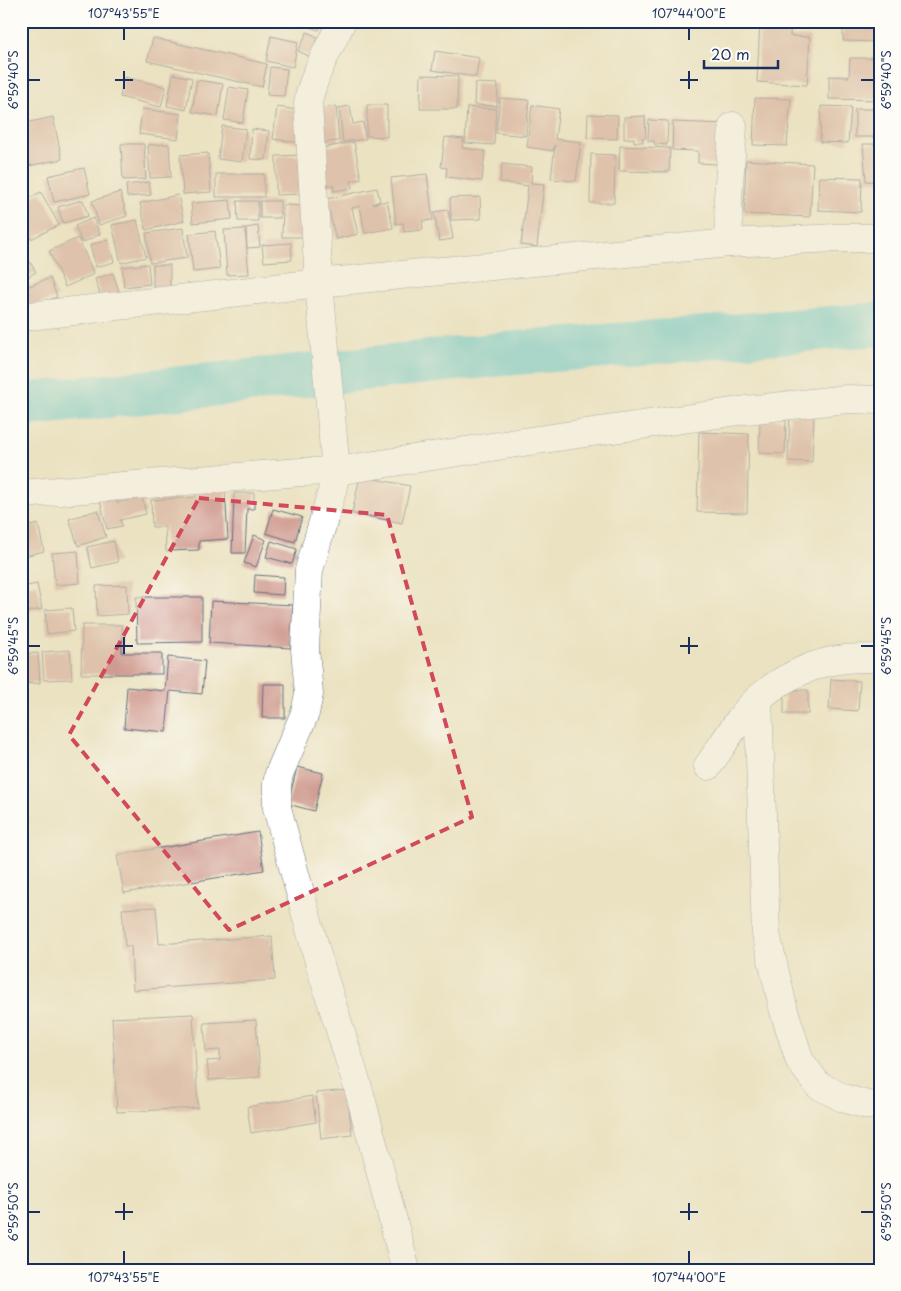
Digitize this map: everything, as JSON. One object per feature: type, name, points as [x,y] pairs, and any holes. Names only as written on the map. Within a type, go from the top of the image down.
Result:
[{"type":"street","points":[[342,21],[315,78],[308,103],[320,287],[336,471],[309,570],[305,649],[309,694],[305,713],[279,774],[277,808],[319,962],[360,1094],[406,1270]]},
{"type":"street","points":[[729,243],[728,198],[733,126]]},
{"type":"street","points":[[21,317],[729,243],[880,238]]},
{"type":"street","points":[[25,497],[301,472],[336,471],[736,412],[847,399],[880,400]]},
{"type":"street","points":[[708,766],[743,716],[758,699],[782,682],[812,667],[844,659],[880,658]]},
{"type":"street","points":[[758,699],[766,934],[784,1011],[800,1061],[818,1085],[842,1098],[867,1105],[880,1106]]},
{"type":"highlighted area","points":[[199,498],[387,515],[472,817],[229,930],[69,735]]},
{"type":"building","points":[[134,21],[164,21],[161,30]]},
{"type":"building","points":[[297,21],[322,21],[319,30],[296,23]]},
{"type":"building","points":[[760,21],[791,21],[790,36],[810,37],[807,85],[757,82]]},
{"type":"building","points":[[867,21],[880,21],[880,42],[843,41],[843,28],[867,29]]},
{"type":"building","points":[[307,32],[323,40],[313,58],[298,51]]},
{"type":"building","points":[[271,36],[298,42],[293,67],[266,61]]},
{"type":"building","points":[[153,38],[267,64],[262,87],[147,61]]},
{"type":"building","points":[[435,51],[479,58],[476,77],[432,70]]},
{"type":"building","points":[[850,58],[880,58],[880,100],[829,99],[829,76],[849,77]]},
{"type":"building","points":[[270,67],[287,69],[284,96],[267,95]]},
{"type":"building","points":[[173,74],[192,78],[186,110],[167,106]]},
{"type":"building","points":[[421,75],[458,76],[457,109],[420,109]]},
{"type":"building","points":[[124,77],[166,87],[161,107],[120,97]]},
{"type":"building","points":[[197,80],[223,84],[218,116],[192,112]]},
{"type":"building","points":[[475,83],[498,84],[497,106],[474,105]]},
{"type":"building","points":[[229,87],[248,90],[243,123],[224,120]]},
{"type":"building","points":[[500,98],[529,100],[526,136],[496,133]]},
{"type":"building","points":[[755,98],[791,99],[787,146],[753,145]]},
{"type":"building","points":[[367,105],[387,105],[387,137],[367,136]]},
{"type":"building","points":[[532,105],[559,109],[555,139],[581,142],[576,181],[551,179],[555,145],[553,151],[527,147]]},
{"type":"building","points":[[336,106],[339,141],[319,143],[316,109]]},
{"type":"building","points":[[350,106],[353,124],[363,122],[366,139],[343,142],[339,108]]},
{"type":"building","points":[[821,106],[851,107],[848,143],[820,142]]},
{"type":"building","points":[[277,107],[305,111],[300,143],[273,139]]},
{"type":"building","points":[[467,107],[496,109],[494,145],[465,143]]},
{"type":"building","points":[[142,109],[181,114],[178,139],[139,134]]},
{"type":"building","points":[[855,109],[880,109],[880,137],[855,137]]},
{"type":"building","points":[[588,114],[618,115],[617,139],[587,138]]},
{"type":"building","points":[[645,116],[646,138],[642,138],[643,142],[634,142],[634,138],[624,139],[624,117]]},
{"type":"building","points":[[53,117],[62,159],[28,166],[21,134],[21,124]]},
{"type":"building","points":[[649,120],[668,121],[667,145],[654,144],[654,141],[648,141]]},
{"type":"building","points":[[673,122],[727,124],[717,164],[698,163],[698,151],[672,150]]},
{"type":"building","points":[[222,126],[246,129],[242,162],[218,159]]},
{"type":"building","points":[[252,129],[269,131],[266,160],[250,159]]},
{"type":"building","points":[[445,137],[464,139],[462,148],[485,151],[482,181],[446,177],[447,168],[441,167]]},
{"type":"building","points":[[354,142],[361,179],[351,181],[352,188],[334,191],[333,185],[323,186],[317,149]]},
{"type":"building","points":[[121,144],[144,144],[146,179],[123,180]]},
{"type":"building","points":[[169,144],[171,177],[150,178],[148,145]]},
{"type":"building","points":[[863,144],[880,144],[880,182],[866,181]]},
{"type":"building","points":[[620,146],[670,148],[669,172],[619,171]]},
{"type":"building","points":[[208,153],[211,192],[183,194],[180,155]]},
{"type":"building","points":[[591,154],[615,155],[614,203],[590,203]]},
{"type":"building","points":[[303,155],[303,194],[276,195],[276,156]]},
{"type":"building","points":[[746,160],[813,164],[810,217],[744,214]]},
{"type":"building","points":[[502,164],[532,167],[531,183],[544,184],[537,247],[521,245],[528,186],[500,182]]},
{"type":"building","points":[[84,168],[90,194],[54,202],[48,176]]},
{"type":"building","points":[[216,174],[264,174],[264,197],[216,197]]},
{"type":"building","points":[[427,174],[433,220],[422,221],[423,230],[404,232],[403,223],[396,224],[391,178]]},
{"type":"building","points":[[819,177],[862,178],[861,212],[818,210]]},
{"type":"building","points":[[149,182],[151,195],[127,197],[126,185]]},
{"type":"building","points":[[377,188],[380,201],[372,204],[387,201],[393,228],[365,233],[360,206],[352,208],[358,234],[336,239],[326,199]]},
{"type":"building","points":[[41,192],[59,225],[31,239],[21,221],[21,202]]},
{"type":"building","points":[[120,192],[127,216],[99,225],[92,201]]},
{"type":"building","points":[[178,195],[184,221],[146,230],[140,203]]},
{"type":"building","points":[[480,197],[481,219],[451,220],[450,198]]},
{"type":"building","points":[[83,200],[88,216],[63,223],[58,207]]},
{"type":"building","points":[[230,200],[232,219],[193,223],[191,203]]},
{"type":"building","points":[[237,201],[258,201],[258,221],[238,221]]},
{"type":"building","points":[[260,201],[280,201],[280,218],[260,218]]},
{"type":"building","points":[[283,205],[311,206],[311,237],[282,237]]},
{"type":"building","points":[[448,210],[453,239],[439,241],[434,212]]},
{"type":"building","points":[[93,218],[100,234],[82,243],[75,226]]},
{"type":"building","points":[[137,220],[146,257],[121,263],[112,225]]},
{"type":"building","points":[[258,226],[260,247],[247,248],[246,228]]},
{"type":"building","points":[[183,228],[187,258],[150,263],[146,233]]},
{"type":"building","points":[[245,229],[249,274],[227,275],[224,230]]},
{"type":"building","points":[[215,231],[220,269],[193,272],[189,234]]},
{"type":"building","points":[[78,238],[94,274],[65,287],[49,251]]},
{"type":"building","points":[[108,240],[114,262],[96,267],[90,245]]},
{"type":"building","points":[[291,243],[292,260],[264,262],[262,245]]},
{"type":"building","points":[[23,250],[36,272],[21,281],[21,252]]},
{"type":"building","points":[[148,264],[150,284],[124,287],[122,267]]},
{"type":"building","points":[[153,265],[170,265],[170,295],[153,295]]},
{"type":"building","points":[[113,273],[120,294],[102,300],[95,279]]},
{"type":"building","points":[[50,278],[57,297],[24,309],[21,301],[21,289]]},
{"type":"building","points":[[790,415],[814,416],[812,462],[788,461]]},
{"type":"building","points":[[760,419],[786,420],[785,454],[759,453]]},
{"type":"building","points":[[699,432],[749,434],[747,513],[697,512]]},
{"type":"building","points":[[360,476],[410,486],[402,523],[352,513]]},
{"type":"building","points":[[114,488],[117,503],[142,497],[146,514],[120,520],[122,526],[107,529],[98,492]]},
{"type":"building","points":[[225,489],[228,539],[199,541],[199,550],[166,551],[165,527],[152,527],[151,500],[196,497],[196,492]]},
{"type":"building","points":[[234,493],[254,493],[254,509],[247,509],[245,553],[232,553]]},
{"type":"building","points":[[273,509],[302,517],[295,542],[266,533]]},
{"type":"building","points":[[98,510],[106,537],[78,546],[69,519]]},
{"type":"building","points":[[38,524],[44,551],[21,557],[21,528]]},
{"type":"building","points":[[254,535],[266,540],[256,567],[244,563]]},
{"type":"building","points":[[114,541],[118,562],[92,568],[87,547]]},
{"type":"building","points":[[271,541],[297,549],[292,564],[266,557]]},
{"type":"building","points":[[78,551],[80,583],[55,585],[52,553]]},
{"type":"building","points":[[255,575],[284,577],[283,595],[254,593]]},
{"type":"building","points":[[37,584],[42,609],[21,613],[21,587]]},
{"type":"building","points":[[127,585],[128,614],[97,616],[96,586]]},
{"type":"building","points":[[136,597],[202,597],[202,642],[137,643]]},
{"type":"building","points":[[211,601],[293,605],[291,648],[209,643]]},
{"type":"building","points":[[72,608],[74,631],[47,634],[45,610]]},
{"type":"building","points":[[82,625],[122,625],[122,653],[162,653],[162,674],[81,674]]},
{"type":"building","points":[[70,650],[72,679],[44,680],[42,652]]},
{"type":"building","points":[[38,653],[40,683],[21,684],[21,654]]},
{"type":"building","points":[[168,657],[205,661],[202,694],[170,691],[166,732],[124,728],[127,687],[165,691]]},
{"type":"building","points":[[831,679],[860,681],[858,711],[829,709]]},
{"type":"building","points":[[878,679],[880,679],[880,728],[877,728]]},
{"type":"building","points":[[263,684],[285,684],[285,718],[262,718]]},
{"type":"building","points":[[784,690],[808,690],[808,714],[784,714]]},
{"type":"building","points":[[297,767],[323,773],[314,811],[288,804]]},
{"type":"building","points":[[258,832],[264,870],[124,893],[117,855]]},
{"type":"building","points":[[156,907],[159,944],[272,936],[275,980],[133,990],[131,946],[125,946],[122,909]]},
{"type":"building","points":[[193,1014],[198,1108],[117,1112],[112,1018]]},
{"type":"building","points":[[256,1020],[260,1077],[209,1080],[207,1061],[220,1060],[220,1050],[206,1051],[204,1023]]},
{"type":"building","points":[[347,1090],[352,1135],[321,1139],[316,1093]]},
{"type":"building","points":[[312,1096],[316,1122],[251,1133],[247,1107]]},
{"type":"waterway","points":[[21,405],[504,354],[880,324]]}]
